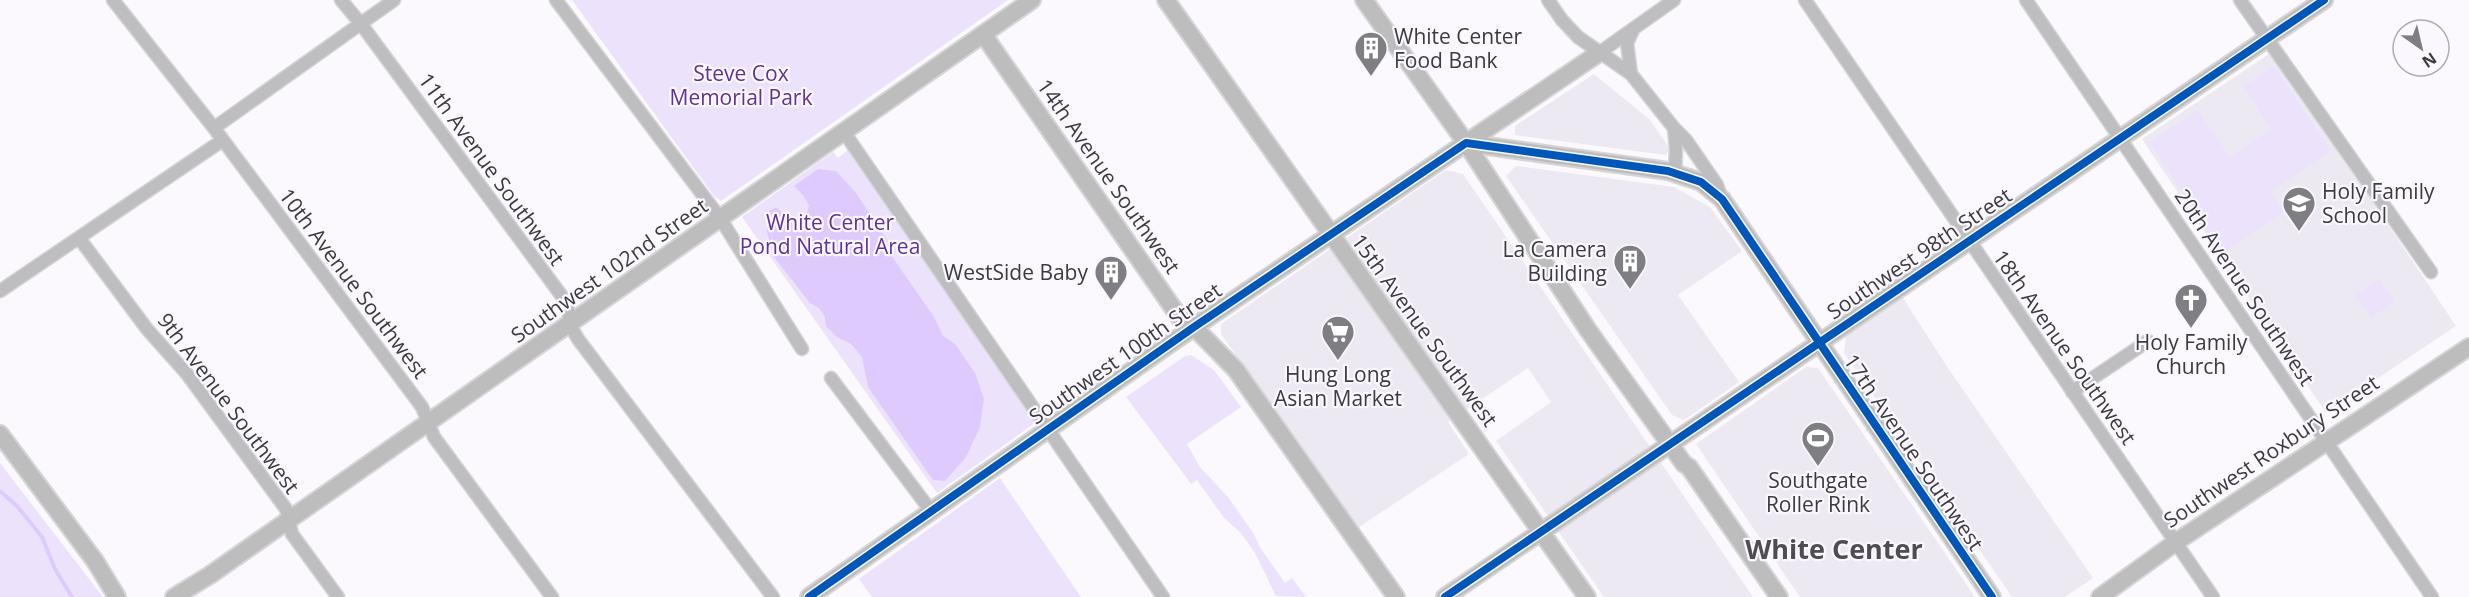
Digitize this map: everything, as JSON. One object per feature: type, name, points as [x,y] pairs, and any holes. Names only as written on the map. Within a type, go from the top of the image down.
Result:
[{"type":"street","name":"10th Avenue Southwest","points":[[113,0],[224,140],[422,407],[434,437],[552,597]]},
{"type":"street","name":"11th Avenue Southwest","points":[[341,0],[564,299],[570,325],[772,597]]},
{"type":"street","points":[[214,128],[394,0]]},
{"type":"street","points":[[556,0],[720,218],[802,349]]},
{"type":"street","name":"Southwest 102nd Street","points":[[174,597],[210,575],[570,325],[1032,0]]},
{"type":"street","name":"15th Avenue Southwest","points":[[1166,0],[1587,597]]},
{"type":"street","points":[[1364,0],[1466,143],[1588,330],[1684,464],[1689,467],[1779,597]]},
{"type":"street","name":"17th Avenue Southwest","points":[[1548,0],[1578,37],[1631,74],[1686,140],[1717,185],[1722,199],[1818,343],[1992,597]]},
{"type":"street","name":"Southwest 100th Street","points":[[809,597],[1194,327],[1674,0]]},
{"type":"street","name":"18th Avenue Southwest","points":[[1805,0],[2213,597]]},
{"type":"street","name":"20th Avenue Southwest","points":[[2026,0],[2432,597]]},
{"type":"street","points":[[2240,0],[2431,272]]},
{"type":"street","name":"Southwest 98th Street","points":[[1445,597],[2324,0]]},
{"type":"street","points":[[1631,74],[1627,43],[1634,29]]},
{"type":"street","name":"14th Avenue Southwest","points":[[983,34],[1180,318],[1194,327],[1236,370],[1396,597]]},
{"type":"street","points":[[1674,128],[1675,173]]},
{"type":"street","points":[[844,132],[1163,597]]},
{"type":"street","points":[[0,291],[224,140]]},
{"type":"street","name":"17th Avenue Southwest","points":[[1466,143],[1675,173],[1701,182],[1722,199]]},
{"type":"street","name":"9th Avenue Southwest","points":[[78,238],[147,329],[187,374],[286,509],[292,534],[339,597]]},
{"type":"street","points":[[2072,392],[2148,341]]},
{"type":"street","name":"Southwest Roxbury Street","points":[[2100,597],[2176,542],[2469,347]]},
{"type":"street","points":[[831,378],[931,511]]},
{"type":"street","points":[[0,434],[95,561],[117,597]]},
{"type":"street","points":[[1684,464],[1684,471],[1771,597]]},
{"type":"street","points":[[95,561],[130,597]]},
{"type":"street","name":"Southwest 102nd Street","points":[[185,597],[210,575]]},
{"type":"shaded area","name":"Holy Family School","points":[[2272,52],[2456,326],[2326,413],[2142,139]]},
{"type":"shaded area","points":[[1594,74],[1650,120],[1670,149],[1666,155],[1515,135],[1515,126]]},
{"type":"shaded area","points":[[1516,166],[1674,187],[1710,207],[1742,251],[1678,295],[1739,382],[1684,420],[1672,415],[1506,176]]},
{"type":"shaded area","name":"White Center Pond Natural Area","points":[[818,169],[836,171],[856,193],[886,238],[891,255],[934,317],[943,336],[955,344],[975,373],[984,399],[980,427],[966,457],[945,481],[933,480],[868,387],[862,357],[851,344],[837,337],[826,326],[825,317],[819,308],[810,303],[774,257],[767,232],[768,212],[776,207],[798,227],[806,217],[809,205],[794,186]]},
{"type":"shaded area","points":[[1446,170],[1463,174],[1753,597],[1604,597],[1496,441],[1551,402],[1528,368],[1448,422],[1469,454],[1356,529],[1221,334],[1221,324]]},
{"type":"shaded area","points":[[1903,298],[1948,368],[2093,578],[2065,597],[2012,597],[1844,353],[1846,335]]},
{"type":"shaded area","points":[[1806,367],[1818,368],[1975,597],[1800,597],[1696,444]]},
{"type":"green space","name":"Steve Cox Memorial Park","points":[[572,0],[1008,0],[721,201],[714,196]]},
{"type":"green space","points":[[2274,66],[2331,151],[2271,192],[2284,212],[2223,253],[2149,142],[2198,110],[2230,157],[2271,129],[2243,86]]},
{"type":"green space","name":"White Center Pond Natural Area","points":[[848,150],[1035,423],[937,493],[742,217],[833,152],[838,158]]},
{"type":"green space","points":[[2379,279],[2395,302],[2371,318],[2355,295]]},
{"type":"green space","points":[[1191,355],[1214,370],[1241,407],[1187,444],[1200,467],[1228,497],[1285,583],[1292,578],[1306,597],[1276,596],[1255,553],[1240,532],[1224,518],[1197,480],[1191,484],[1126,397],[1185,356]]},
{"type":"green space","points":[[0,463],[103,597],[0,597]]},
{"type":"green space","points":[[1000,478],[1081,597],[872,597],[859,579]]},
{"type":"waterway","points":[[0,491],[17,506],[42,537],[55,569],[72,597]]},
{"type":"cycle path","points":[[1445,597],[2324,0]]},
{"type":"cycle path","points":[[809,597],[1194,327],[1466,143],[1668,171],[1701,182],[1722,199],[1992,597]]},
{"type":"place","name":"White Center Food Bank","points":[[1371,77]]},
{"type":"place","name":"Holy Family School","points":[[2299,232]]},
{"type":"place","name":"La Camera Building","points":[[1630,290]]},
{"type":"place","name":"WestSide Baby","points":[[1111,301]]},
{"type":"place","name":"Holy Family Church","points":[[2191,329]]},
{"type":"place","name":"Hung Long Asian Market","points":[[1338,361]]},
{"type":"place","name":"Southgate Roller Rink","points":[[1818,467]]},
{"type":"district","name":"White Center","points":[[1834,548]]}]
